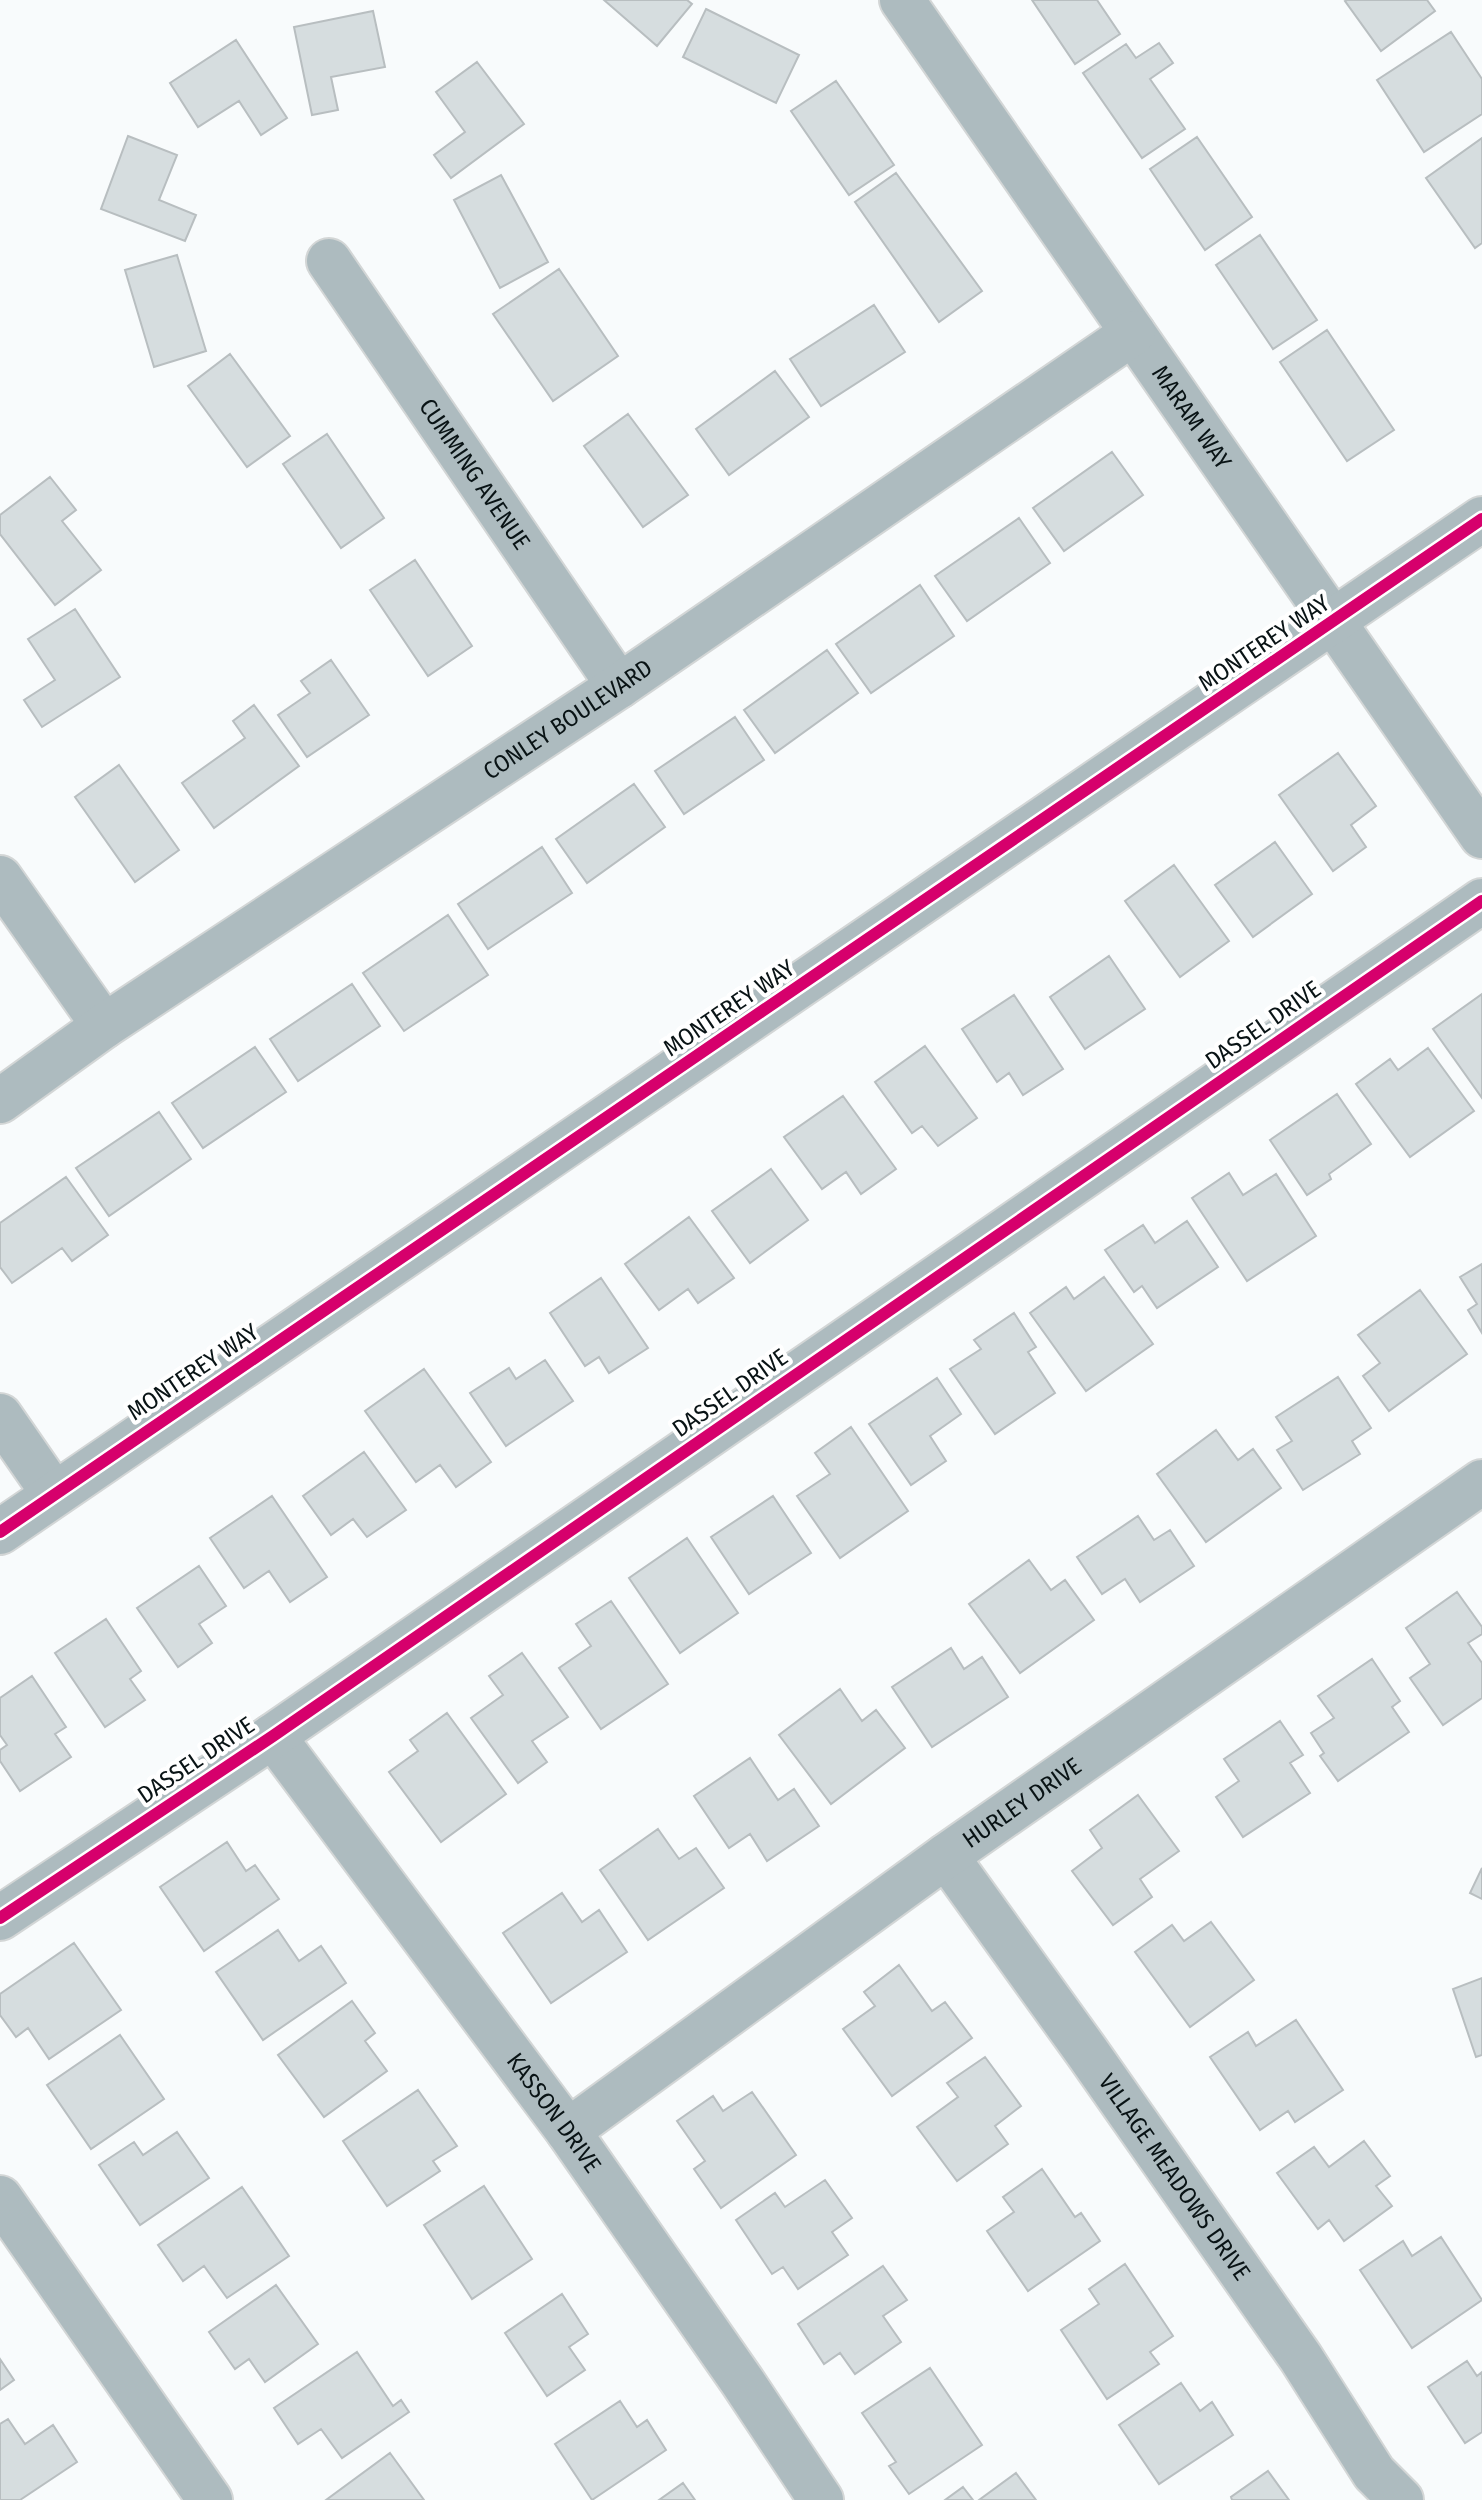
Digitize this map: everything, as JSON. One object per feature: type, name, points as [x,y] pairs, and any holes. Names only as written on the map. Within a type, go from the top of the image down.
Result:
[{"type":"street","name":"MARAM WAY","points":[[902,0],[1482,836]]},
{"type":"street","name":"CUMMING AVENUE","points":[[329,261],[619,686]]},
{"type":"street","name":"CONLEY BOULEVARD","points":[[0,1101],[104,1026],[619,686],[1133,333]]},
{"type":"street","name":"MONTEREY WAY","points":[[0,1532],[1482,519]]},
{"type":"street","points":[[0,878],[104,1026]]},
{"type":"street","name":"DASSEL DRIVE","points":[[0,1918],[273,1736],[1482,901]]},
{"type":"street","points":[[0,1416],[54,1494]]},
{"type":"street","name":"HURLEY DRIVE","points":[[568,2131],[946,1856],[1482,1482]]},
{"type":"street","name":"KASSON DRIVE","points":[[273,1736],[568,2131],[821,2500]]},
{"type":"street","name":"VILLAGE MEADOWS DRIVE","points":[[946,1856],[1301,2358],[1374,2473],[1401,2500]]},
{"type":"street","points":[[0,2198],[210,2500]]},
{"type":"building","points":[[604,0],[687,0],[692,4],[657,46]]},
{"type":"building","points":[[1032,0],[1097,0],[1120,34],[1075,64]]},
{"type":"building","points":[[1347,0],[1427,0],[1435,11],[1381,51]]},
{"type":"building","points":[[706,9],[799,55],[776,103],[683,57]]},
{"type":"building","points":[[373,11],[385,67],[331,77],[338,110],[312,115],[294,27]]},
{"type":"building","points":[[1451,32],[1482,79],[1482,114],[1424,152],[1377,80]]},
{"type":"building","points":[[236,40],[287,118],[261,135],[239,101],[198,127],[170,83]]},
{"type":"building","points":[[1159,43],[1173,63],[1150,79],[1185,129],[1142,158],[1083,73],[1126,44],[1136,58]]},
{"type":"building","points":[[477,62],[524,124],[451,178],[434,155],[465,132],[436,92]]},
{"type":"building","points":[[836,81],[894,165],[849,195],[791,111]]},
{"type":"building","points":[[128,136],[177,155],[159,200],[196,215],[185,241],[101,209]]},
{"type":"building","points":[[1197,137],[1252,217],[1205,250],[1150,169]]},
{"type":"building","points":[[1482,138],[1482,243],[1475,248],[1426,178]]},
{"type":"building","points":[[896,173],[982,291],[939,322],[855,202]]},
{"type":"building","points":[[501,175],[548,262],[500,288],[454,200]]},
{"type":"building","points":[[1260,235],[1317,320],[1273,349],[1216,265]]},
{"type":"building","points":[[177,255],[206,351],[154,367],[125,270]]},
{"type":"building","points":[[559,269],[618,356],[553,401],[493,314]]},
{"type":"building","points":[[874,305],[905,352],[821,406],[790,359]]},
{"type":"building","points":[[1327,330],[1394,430],[1347,461],[1280,362]]},
{"type":"building","points":[[230,354],[290,436],[247,467],[188,386]]},
{"type":"building","points":[[775,371],[809,417],[729,475],[696,429]]},
{"type":"building","points":[[628,414],[688,495],[643,527],[584,446]]},
{"type":"building","points":[[327,434],[384,518],[341,548],[283,464]]},
{"type":"building","points":[[1112,452],[1143,495],[1064,551],[1033,508]]},
{"type":"building","points":[[50,477],[76,510],[62,521],[101,570],[55,605],[0,534],[0,515]]},
{"type":"building","points":[[1019,518],[1050,563],[967,621],[935,576]]},
{"type":"building","points":[[415,560],[472,646],[428,676],[370,590]]},
{"type":"building","points":[[920,585],[954,636],[871,693],[836,644]]},
{"type":"building","points":[[75,609],[120,677],[42,727],[24,700],[55,680],[28,639]]},
{"type":"building","points":[[827,650],[858,693],[775,753],[744,710]]},
{"type":"building","points":[[331,660],[369,715],[307,757],[278,715],[310,693],[301,681]]},
{"type":"building","points":[[254,705],[299,766],[214,828],[182,783],[245,738],[233,721]]},
{"type":"building","points":[[735,717],[764,760],[684,814],[655,771]]},
{"type":"building","points":[[1338,753],[1376,806],[1351,825],[1366,847],[1333,871],[1279,795]]},
{"type":"building","points":[[119,765],[179,850],[135,882],[75,797]]},
{"type":"building","points":[[634,784],[665,827],[587,883],[556,839]]},
{"type":"building","points":[[1275,842],[1312,894],[1253,937],[1215,885]]},
{"type":"building","points":[[542,847],[572,893],[488,949],[458,904]]},
{"type":"building","points":[[1174,865],[1229,941],[1180,977],[1125,901]]},
{"type":"building","points":[[448,915],[488,975],[404,1031],[363,973]]},
{"type":"building","points":[[1109,956],[1145,1009],[1085,1049],[1050,997]]},
{"type":"building","points":[[352,984],[380,1026],[298,1081],[270,1039]]},
{"type":"building","points":[[1482,994],[1482,1098],[1433,1029]]},
{"type":"building","points":[[1014,995],[1063,1069],[1023,1095],[1009,1073],[997,1082],[962,1029]]},
{"type":"building","points":[[925,1046],[977,1118],[938,1146],[922,1126],[912,1133],[875,1082]]},
{"type":"building","points":[[255,1047],[286,1092],[203,1148],[172,1103]]},
{"type":"building","points":[[1428,1048],[1474,1111],[1410,1157],[1356,1084],[1390,1059],[1398,1070]]},
{"type":"building","points":[[1337,1094],[1371,1144],[1329,1174],[1331,1179],[1307,1195],[1270,1140]]},
{"type":"building","points":[[843,1096],[896,1169],[861,1194],[846,1172],[822,1189],[784,1137]]},
{"type":"building","points":[[159,1112],[191,1159],[109,1216],[76,1168]]},
{"type":"building","points":[[771,1169],[808,1220],[750,1263],[712,1211]]},
{"type":"building","points":[[1229,1173],[1243,1195],[1276,1174],[1316,1236],[1247,1281],[1192,1198]]},
{"type":"building","points":[[66,1177],[108,1235],[72,1261],[62,1248],[12,1283],[0,1267],[0,1223]]},
{"type":"building","points":[[689,1217],[734,1278],[698,1303],[688,1289],[659,1310],[625,1264]]},
{"type":"building","points":[[1187,1221],[1218,1267],[1157,1308],[1142,1286],[1134,1292],[1105,1250],[1143,1225],[1155,1243]]},
{"type":"building","points":[[1482,1264],[1482,1333],[1468,1310],[1477,1304],[1460,1277]]},
{"type":"building","points":[[1104,1277],[1153,1344],[1086,1391],[1030,1313],[1066,1287],[1074,1299]]},
{"type":"building","points":[[601,1278],[648,1348],[609,1373],[599,1357],[585,1366],[550,1313]]},
{"type":"building","points":[[1420,1290],[1467,1354],[1389,1411],[1363,1376],[1380,1363],[1358,1335]]},
{"type":"building","points":[[1014,1313],[1036,1347],[1028,1352],[1055,1393],[995,1434],[950,1369],[981,1349],[974,1340]]},
{"type":"building","points":[[545,1360],[573,1401],[506,1446],[470,1393],[509,1368],[516,1379]]},
{"type":"building","points":[[424,1369],[491,1462],[456,1487],[440,1465],[416,1482],[365,1411]]},
{"type":"building","points":[[1338,1377],[1371,1428],[1352,1441],[1360,1454],[1303,1490],[1277,1450],[1292,1441],[1276,1417]]},
{"type":"building","points":[[937,1378],[961,1414],[930,1436],[946,1461],[911,1485],[869,1424]]},
{"type":"building","points":[[851,1427],[908,1511],[840,1558],[797,1496],[830,1474],[815,1453]]},
{"type":"building","points":[[1216,1430],[1238,1460],[1253,1449],[1281,1488],[1206,1542],[1157,1474]]},
{"type":"building","points":[[364,1452],[406,1510],[367,1537],[353,1519],[331,1535],[303,1496]]},
{"type":"building","points":[[272,1496],[327,1577],[290,1602],[269,1571],[244,1588],[210,1538]]},
{"type":"building","points":[[773,1496],[811,1553],[749,1594],[711,1537]]},
{"type":"building","points":[[1138,1516],[1154,1540],[1170,1530],[1194,1566],[1140,1602],[1125,1579],[1102,1594],[1077,1557]]},
{"type":"building","points":[[687,1538],[738,1613],[680,1653],[629,1578]]},
{"type":"building","points":[[1029,1560],[1051,1590],[1065,1580],[1094,1620],[1020,1673],[969,1604]]},
{"type":"building","points":[[199,1566],[226,1606],[199,1624],[212,1643],[178,1667],[137,1608]]},
{"type":"building","points":[[1457,1592],[1482,1627],[1482,1634],[1468,1643],[1482,1663],[1482,1698],[1443,1725],[1410,1678],[1430,1664],[1406,1628]]},
{"type":"building","points":[[611,1601],[668,1684],[601,1729],[559,1668],[591,1646],[576,1624]]},
{"type":"building","points":[[106,1619],[141,1671],[130,1679],[145,1700],[105,1727],[55,1653]]},
{"type":"building","points":[[951,1648],[964,1669],[982,1657],[1008,1697],[932,1747],[892,1687]]},
{"type":"building","points":[[522,1653],[568,1717],[532,1741],[547,1762],[518,1783],[471,1718],[503,1695],[489,1676]]},
{"type":"building","points":[[1372,1659],[1400,1701],[1392,1707],[1409,1732],[1338,1781],[1320,1756],[1324,1753],[1311,1733],[1334,1718],[1318,1696]]},
{"type":"building","points":[[32,1676],[66,1727],[55,1734],[71,1757],[20,1791],[0,1761],[0,1750],[7,1745],[0,1735],[0,1698]]},
{"type":"building","points":[[840,1689],[862,1721],[876,1710],[905,1748],[831,1804],[779,1735]]},
{"type":"building","points":[[447,1713],[506,1794],[441,1842],[389,1772],[418,1751],[410,1740]]},
{"type":"building","points":[[1280,1721],[1303,1755],[1290,1763],[1310,1793],[1243,1837],[1216,1797],[1239,1781],[1224,1759]]},
{"type":"building","points":[[750,1758],[778,1800],[794,1789],[819,1826],[767,1861],[750,1834],[729,1848],[694,1796]]},
{"type":"building","points":[[1138,1795],[1179,1851],[1140,1879],[1152,1897],[1113,1925],[1072,1871],[1102,1848],[1090,1830]]},
{"type":"building","points":[[658,1829],[679,1859],[696,1848],[724,1888],[648,1940],[600,1870]]},
{"type":"building","points":[[227,1842],[246,1871],[255,1865],[279,1899],[204,1951],[160,1887]]},
{"type":"building","points":[[1482,1868],[1482,1899],[1470,1893]]},
{"type":"building","points":[[562,1893],[582,1922],[599,1910],[627,1952],[551,2003],[503,1933]]},
{"type":"building","points":[[1211,1922],[1254,1980],[1190,2027],[1135,1952],[1172,1925],[1184,1941]]},
{"type":"building","points":[[278,1930],[299,1961],[321,1946],[346,1983],[263,2040],[216,1972]]},
{"type":"building","points":[[74,1943],[121,2010],[49,2059],[28,2028],[16,2037],[0,2015],[0,1994]]},
{"type":"building","points":[[899,1965],[932,2011],[945,2002],[972,2038],[892,2096],[843,2029],[875,2006],[864,1992]]},
{"type":"building","points":[[1482,1978],[1482,2055],[1476,2057],[1453,1989]]},
{"type":"building","points":[[352,2001],[375,2033],[365,2041],[387,2071],[324,2117],[278,2055]]},
{"type":"building","points":[[1296,2020],[1343,2090],[1295,2122],[1288,2111],[1260,2130],[1210,2057],[1248,2032],[1256,2046]]},
{"type":"building","points":[[120,2035],[164,2099],[91,2149],[47,2085]]},
{"type":"building","points":[[985,2057],[1021,2106],[995,2126],[1008,2144],[957,2181],[917,2127],[958,2097],[947,2083]]},
{"type":"building","points":[[418,2090],[457,2146],[433,2161],[440,2171],[387,2206],[343,2141]]},
{"type":"building","points":[[752,2092],[796,2155],[721,2208],[694,2169],[705,2161],[677,2121],[713,2096],[723,2111]]},
{"type":"building","points":[[177,2132],[209,2178],[140,2225],[99,2165],[134,2142],[143,2155]]},
{"type":"building","points":[[1364,2141],[1390,2176],[1376,2186],[1392,2206],[1344,2241],[1329,2220],[1318,2229],[1277,2173],[1314,2147],[1329,2167]]},
{"type":"building","points":[[1042,2169],[1075,2217],[1081,2213],[1100,2241],[1028,2291],[987,2231],[1014,2212],[1003,2197]]},
{"type":"building","points":[[825,2180],[852,2218],[832,2232],[848,2255],[798,2289],[783,2267],[772,2274],[736,2220],[775,2193],[785,2207]]},
{"type":"building","points":[[484,2186],[532,2259],[472,2299],[424,2225]]},
{"type":"building","points":[[242,2187],[289,2256],[227,2298],[204,2266],[183,2281],[158,2245]]},
{"type":"building","points":[[1441,2237],[1482,2300],[1412,2348],[1360,2270],[1403,2241],[1412,2256]]},
{"type":"building","points":[[1125,2264],[1173,2336],[1150,2352],[1159,2364],[1107,2399],[1061,2330],[1099,2304],[1089,2289]]},
{"type":"building","points":[[883,2266],[907,2300],[883,2316],[901,2342],[855,2374],[840,2353],[824,2364],[798,2324]]},
{"type":"building","points":[[276,2285],[318,2344],[265,2382],[249,2359],[235,2369],[209,2332]]},
{"type":"building","points":[[562,2294],[588,2334],[569,2347],[585,2370],[547,2396],[505,2333]]},
{"type":"building","points":[[357,2352],[393,2406],[401,2400],[409,2412],[342,2458],[321,2429],[298,2444],[274,2408]]},
{"type":"building","points":[[0,2359],[14,2380],[0,2390]]},
{"type":"building","points":[[1467,2361],[1477,2376],[1482,2372],[1482,2432],[1465,2443],[1428,2387]]},
{"type":"building","points":[[930,2368],[982,2445],[909,2494],[889,2466],[896,2462],[862,2413]]},
{"type":"building","points":[[1181,2383],[1200,2411],[1212,2402],[1233,2435],[1159,2484],[1119,2425]]},
{"type":"building","points":[[620,2401],[637,2427],[647,2420],[666,2450],[592,2500],[555,2444]]},
{"type":"building","points":[[8,2419],[25,2444],[53,2425],[77,2462],[20,2500],[0,2500],[0,2424]]},
{"type":"building","points":[[390,2453],[424,2500],[326,2500]]},
{"type":"building","points":[[1268,2471],[1289,2500],[1232,2500],[1231,2497]]},
{"type":"building","points":[[1016,2473],[1036,2500],[979,2500]]},
{"type":"building","points":[[683,2483],[695,2500],[659,2500]]},
{"type":"building","points":[[963,2487],[973,2500],[945,2500]]},
{"type":"cycle path","points":[[0,1532],[1482,519]]},
{"type":"cycle path","points":[[0,1918],[273,1736],[1482,901]]}]
